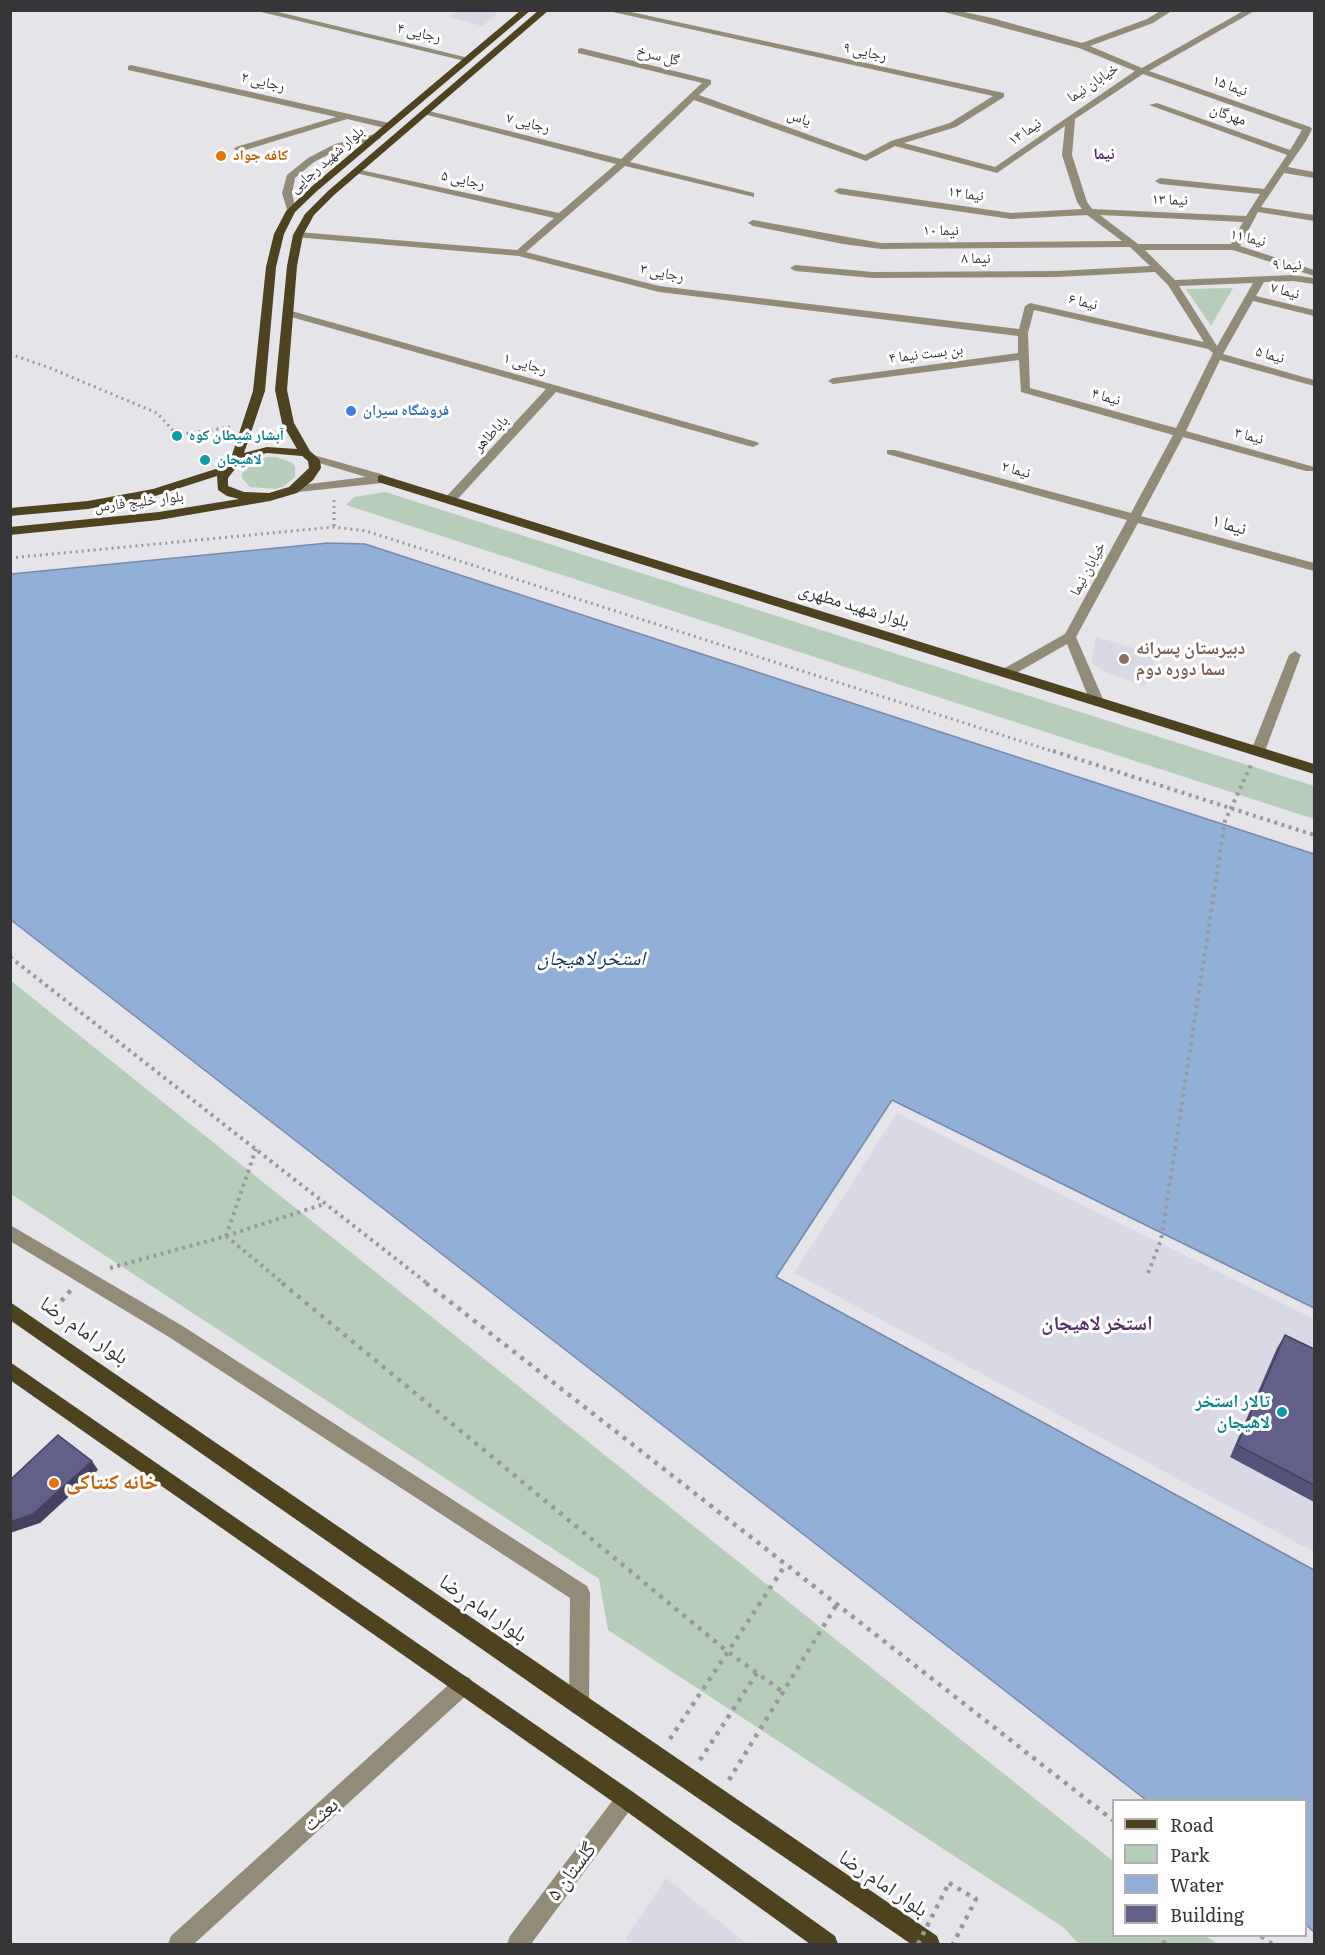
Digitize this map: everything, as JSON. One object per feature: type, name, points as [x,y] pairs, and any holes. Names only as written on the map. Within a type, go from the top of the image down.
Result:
[{"type":"main road","name":"بلوار شهید رجایی","points":[[231,466],[249,424],[259,390],[271,267],[279,234],[291,211],[388,126],[527,10]]},
{"type":"main road","name":"بلوار شهید رجایی","points":[[307,455],[288,423],[281,390],[292,266],[298,235],[310,214],[356,172],[545,10]]},
{"type":"main road","points":[[388,126],[404,130]]},
{"type":"main road","name":"بلوار خلیج فارس","points":[[10,513],[88,505],[155,492],[231,466],[244,456],[267,450],[307,455]]},
{"type":"main road","points":[[293,490],[309,477],[315,468],[314,460],[307,455]]},
{"type":"main road","points":[[231,466],[222,477],[222,487],[231,493],[270,497]]},
{"type":"main road","name":"بلوار شهید مطهری","points":[[382,479],[1096,699],[1314,769]]},
{"type":"main road","name":"بلوار خلیج فارس","points":[[10,531],[159,516],[270,497],[293,490]]},
{"type":"main road","name":"بلوار امام رضا","points":[[10,1310],[579,1705],[929,1944]]},
{"type":"main road","points":[[10,1370],[626,1799],[827,1944]]},
{"type":"street","name":"رجایی ۴","points":[[257,10],[469,59]]},
{"type":"street","name":"رجایی ۹","points":[[608,10],[1001,95],[953,125],[894,143]]},
{"type":"street","name":"نیما ۱۵","points":[[941,10],[992,21],[1082,46],[1142,71],[1307,129],[1301,141]]},
{"type":"street","points":[[1082,46],[1150,21],[1169,10]]},
{"type":"street","name":"خیابان نیما","points":[[1214,351],[1172,282],[1134,246],[1089,212],[1079,193],[1067,155],[1071,118],[1142,71],[1252,10]]},
{"type":"street","name":"گل سرخ","points":[[581,51],[708,82],[692,96]]},
{"type":"street","name":"رجایی ۲","points":[[131,68],[388,126]]},
{"type":"street","name":"یاس","points":[[692,96],[866,158],[894,143]]},
{"type":"street","points":[[519,253],[623,163],[692,96]]},
{"type":"street","name":"مهرگان","points":[[1154,105],[1293,154]]},
{"type":"street","name":"رجایی ۷","points":[[425,113],[751,195]]},
{"type":"street","points":[[238,149],[348,116]]},
{"type":"street","name":"نیما ۱۴","points":[[894,143],[997,170],[1071,118]]},
{"type":"street","points":[[291,211],[287,193],[291,177],[311,160],[338,146],[376,137]]},
{"type":"street","points":[[1234,247],[1252,214],[1301,141],[1314,144]]},
{"type":"street","points":[[1281,170],[1314,174]]},
{"type":"street","name":"رجایی ۵","points":[[356,172],[563,217]]},
{"type":"street","points":[[1160,181],[1266,192]]},
{"type":"street","name":"نیما ۱۲","points":[[839,190],[1011,216],[1089,212]]},
{"type":"street","name":"نیما ۱۳","points":[[1089,212],[1252,214],[1314,218]]},
{"type":"street","name":"نیما ۱۰","points":[[753,223],[843,242],[881,246],[1134,246]]},
{"type":"street","name":"رجایی ۳","points":[[298,235],[519,253],[659,289],[1023,333]]},
{"type":"street","name":"نیما ۱۱","points":[[1134,246],[1234,247],[1314,273]]},
{"type":"street","name":"نیما ۸","points":[[795,268],[873,275],[1057,274],[1157,269]]},
{"type":"street","name":"نیما ۹","points":[[1172,282],[1293,278],[1314,281]]},
{"type":"street","name":"خیابان نیما","points":[[1070,637],[1179,433],[1214,351],[1260,280]]},
{"type":"street","name":"نیما ۷","points":[[1249,297],[1314,313]]},
{"type":"street","name":"نیما ۶","points":[[1025,390],[1022,356],[1023,333],[1030,306],[1214,351]]},
{"type":"street","name":"رجایی ۱","points":[[288,313],[753,444]]},
{"type":"street","name":"نیما ۵","points":[[1214,351],[1314,383]]},
{"type":"street","name":"بن بست نیما ۴","points":[[833,381],[1022,356]]},
{"type":"street","name":"باباطاهر","points":[[450,500],[554,388]]},
{"type":"street","name":"نیما ۴","points":[[1025,390],[1179,433]]},
{"type":"street","name":"نیما ۳","points":[[1179,433],[1311,469]]},
{"type":"street","name":"نیما ۲","points":[[891,452],[1135,518]]},
{"type":"street","points":[[307,455],[382,479]]},
{"type":"street","points":[[293,490],[382,479]]},
{"type":"street","name":"نیما ۱","points":[[1135,518],[1314,567]]},
{"type":"street","points":[[1008,672],[1070,637],[1096,699]]},
{"type":"street","points":[[1258,751],[1295,655]]},
{"type":"street","points":[[10,1232],[185,1337],[579,1593],[579,1705]]},
{"type":"street","name":"بعثت","points":[[179,1944],[463,1685]]},
{"type":"street","name":"گلستان ۵","points":[[518,1944],[626,1799]]},
{"type":"path","points":[[10,354],[50,368],[157,413],[177,435],[249,424]]},
{"type":"path","points":[[333,485],[334,527]]},
{"type":"path","points":[[10,558],[334,527],[366,531],[1314,836]]},
{"type":"path","points":[[1148,1273],[1161,1240],[1225,821],[1258,751]]},
{"type":"path","points":[[10,957],[1112,1820]]},
{"type":"path","points":[[226,1236],[255,1149]]},
{"type":"path","points":[[38,1328],[82,1276],[226,1236],[325,1204]]},
{"type":"path","points":[[226,1236],[728,1652],[783,1692]]},
{"type":"path","points":[[657,1758],[786,1564]]},
{"type":"path","points":[[717,1799],[837,1604]]},
{"type":"path","points":[[687,1779],[757,1673]]},
{"type":"path","points":[[918,1944],[949,1882],[976,1899],[953,1944]]},
{"type":"shaded area","points":[[457,11],[498,13],[482,26],[449,17]]},
{"type":"shaded area","name":"دبیرستان پسرانه سما دوره دوم","points":[[1096,637],[1157,655],[1144,686],[1102,671],[1091,662]]},
{"type":"shaded area","points":[[897,1113],[1314,1319],[1314,1552],[794,1273]]},
{"type":"shaded area","points":[[666,1878],[747,1944],[632,1944],[625,1939]]},
{"type":"green space","points":[[1233,288],[1211,326],[1186,289]]},
{"type":"green space","points":[[267,457],[276,457],[291,462],[295,466],[295,477],[276,489],[250,487],[242,478],[242,473],[251,463]]},
{"type":"green space","points":[[385,492],[1314,786],[1314,819],[346,505],[354,497]]},
{"type":"green space","points":[[10,980],[1112,1860],[1112,1937],[1207,1937],[1217,1944],[1079,1944],[1063,1927],[608,1630],[599,1579],[11,1194]]},
{"type":"water","name":"استخر لاهیجان","points":[[328,543],[365,544],[1314,854],[1314,1308],[892,1100],[776,1277],[1314,1570],[1314,1932],[1307,1926],[1307,1799],[1145,1799],[11,920],[11,574]]},
{"type":"building","name":"تالار استخر لاهیجان","points":[[1285,1335],[1314,1349],[1314,1485],[1237,1445]]},
{"type":"building","name":"خانه کنتاکی","points":[[58,1435],[92,1461],[33,1514],[10,1522],[10,1480]]},
{"type":"place","name":"کافه جواد","points":[[221,156]]},
{"type":"place","name":"فروشگاه سیران","points":[[351,411]]},
{"type":"place","name":"آبشار شیطان کوه","points":[[177,436]]},
{"type":"place","name":"لاهيجان","points":[[205,460]]},
{"type":"place","name":"دبیرستان پسرانه سما دوره دوم","points":[[1124,659]]},
{"type":"place","name":"تالار استخر لاهیجان","points":[[1282,1412]]},
{"type":"place","name":"خانه کنتاکی","points":[[54,1483]]},
{"type":"district","name":"نیما","points":[[1104,154]]},
{"type":"district","name":"استخر لاهیجان","points":[[1097,1324]]}]
